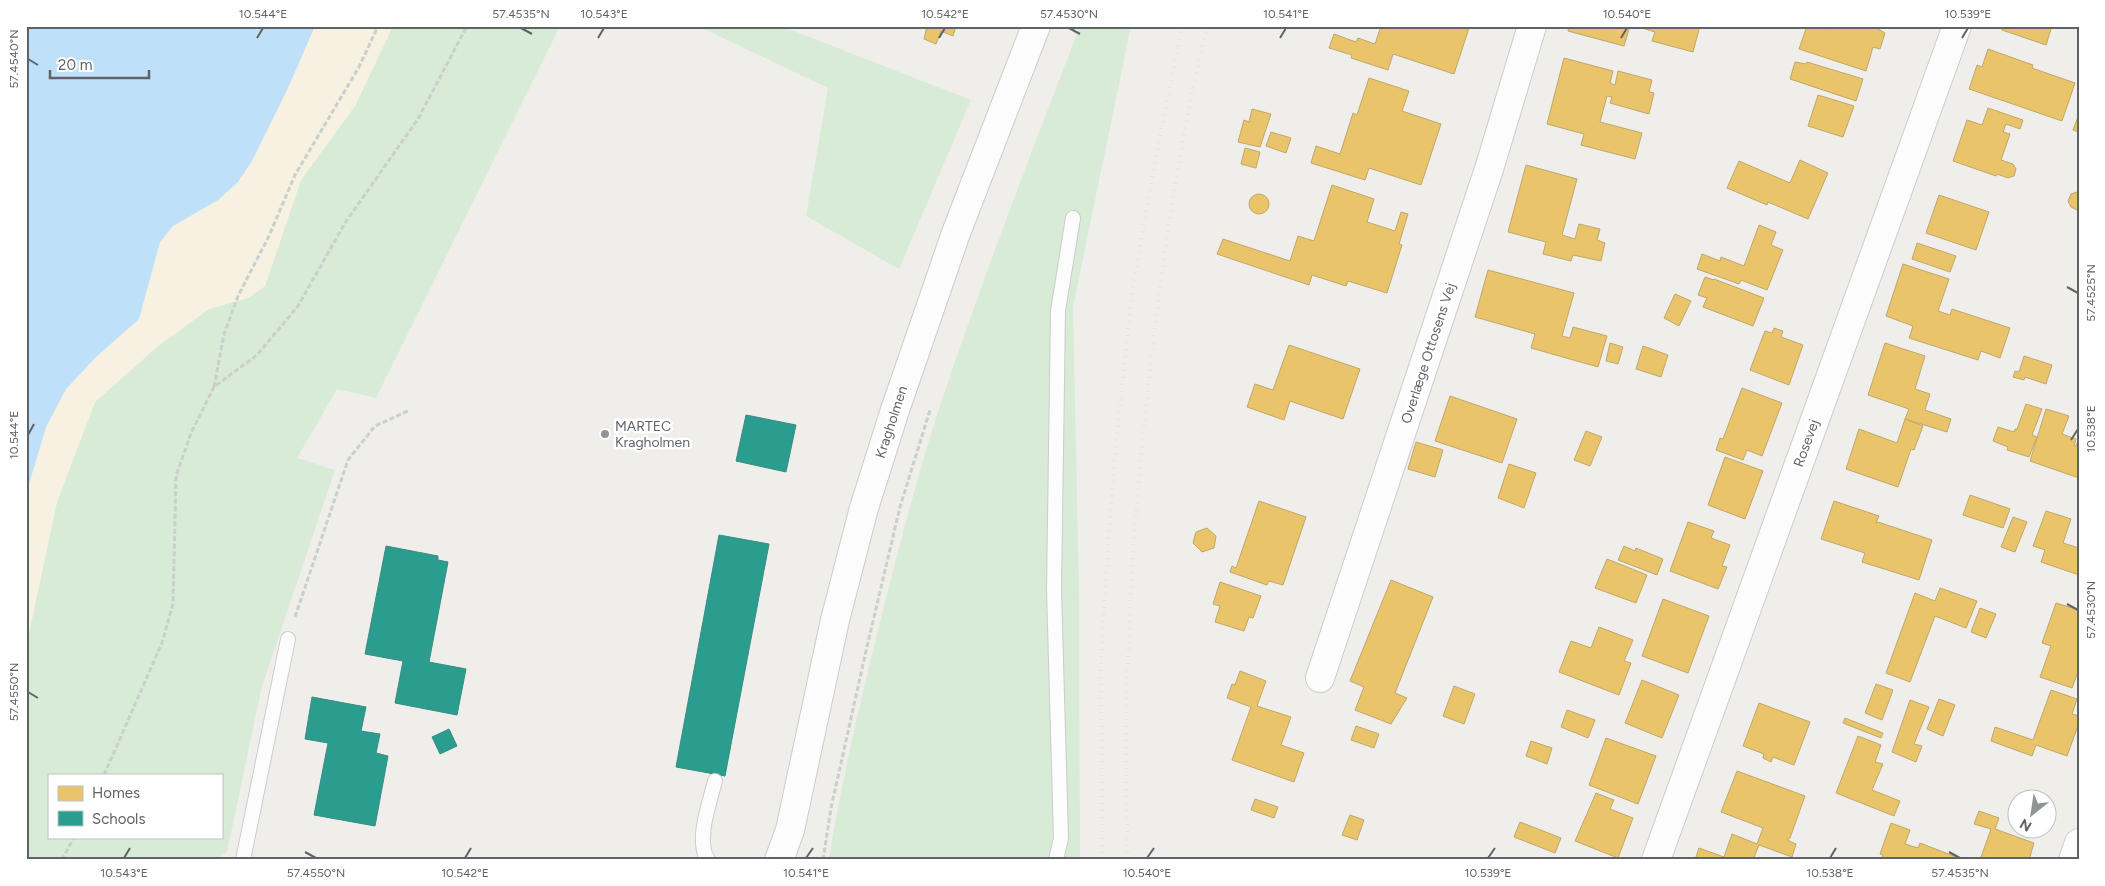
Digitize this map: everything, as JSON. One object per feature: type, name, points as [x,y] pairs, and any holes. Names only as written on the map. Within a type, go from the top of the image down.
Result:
[{"type":"street","name":"Kragholmen","points":[[779,860],[790,830],[835,620],[864,508],[895,410],[956,233],[1036,26]]},
{"type":"street","name":"Overlæge Ottosens Vej","points":[[1320,678],[1490,166],[1532,26]]},
{"type":"street","name":"Rosevej","points":[[1656,860],[1957,26]]},
{"type":"street","name":"Kragholmen","points":[[790,830],[792,860]]},
{"type":"street","points":[[2073,860],[2079,843]]},
{"type":"lane","points":[[1056,860],[1061,838],[1054,590],[1058,311],[1073,218]]},
{"type":"lane","points":[[243,860],[288,639]]},
{"type":"lane","points":[[708,860],[704,854],[702,839],[715,780]]},
{"type":"path","points":[[104,774],[162,643],[172,604],[176,476],[191,433],[214,387],[224,334],[238,296],[269,236],[295,175],[359,66],[378,26]]},
{"type":"path","points":[[214,387],[257,355],[298,306],[345,223],[418,120],[467,26]]},
{"type":"path","points":[[823,860],[831,808],[900,507],[931,408]]},
{"type":"path","points":[[288,639],[348,460],[375,426],[408,411]]},
{"type":"path","points":[[62,860],[73,838]]},
{"type":"green space","points":[[393,26],[560,26],[376,398],[337,389],[297,458],[335,470],[262,686],[227,852],[215,860],[26,860],[26,647],[57,502],[95,402],[158,346],[209,309],[248,298],[265,286],[301,180],[355,106]]},
{"type":"green space","points":[[698,26],[781,26],[971,100],[899,269],[806,216],[828,88]]},
{"type":"green space","points":[[1080,26],[1131,26],[1073,307],[1079,594],[1080,860],[829,860],[841,793],[863,693],[911,501],[955,361],[1025,169]]},
{"type":"sand","points":[[315,26],[393,26],[355,106],[301,180],[265,286],[248,298],[209,309],[158,346],[95,402],[57,502],[26,647],[26,494],[46,427],[66,389],[96,357],[139,319],[160,242],[173,226],[218,200],[238,182],[253,159],[288,88]]},
{"type":"water","points":[[26,26],[315,26],[288,88],[253,159],[238,182],[218,200],[173,226],[160,242],[139,319],[96,357],[66,389],[46,427],[26,494]]},
{"type":"building: Homes","points":[[927,26],[956,26],[953,36],[941,31],[936,44],[924,39]]},
{"type":"building: Homes","points":[[1381,26],[1463,26],[1469,28],[1454,74],[1393,54],[1388,70],[1351,58],[1352,55],[1329,48],[1334,34],[1356,42],[1358,38],[1375,44]]},
{"type":"building: Homes","points":[[1569,26],[1630,26],[1624,46],[1568,31]]},
{"type":"building: Homes","points":[[1635,26],[1700,26],[1693,52],[1652,41],[1655,32]]},
{"type":"building: Homes","points":[[1807,26],[1819,26],[1828,29],[1829,26],[1873,26],[1885,33],[1880,49],[1873,47],[1866,71],[1799,49]]},
{"type":"building: Homes","points":[[2003,26],[2052,26],[2046,45],[2002,30]]},
{"type":"building: Homes","points":[[1988,49],[2033,65],[2032,68],[2075,83],[2062,121],[1969,89],[1977,65],[1982,67]]},
{"type":"building: Homes","points":[[1564,58],[1613,71],[1610,83],[1615,85],[1618,71],[1652,80],[1649,92],[1654,93],[1649,114],[1610,103],[1612,97],[1607,96],[1600,122],[1642,133],[1635,159],[1581,145],[1584,134],[1547,124]]},
{"type":"building: Homes","points":[[1795,62],[1806,64],[1807,62],[1863,79],[1856,101],[1790,79]]},
{"type":"building: Homes","points":[[1369,78],[1409,91],[1402,111],[1441,124],[1421,185],[1369,168],[1365,180],[1311,163],[1316,146],[1340,154],[1353,113],[1357,115]]},
{"type":"building: Homes","points":[[1818,95],[1854,106],[1843,137],[1808,126]]},
{"type":"building: Homes","points":[[1988,108],[2023,120],[2020,129],[2006,124],[2003,132],[2010,134],[2001,160],[2013,164],[2016,169],[2014,176],[2008,178],[1997,174],[1996,176],[1953,161],[1967,120],[1982,125]]},
{"type":"building: Homes","points":[[1252,109],[1271,114],[1260,147],[1238,142],[1244,120],[1249,122]]},
{"type":"building: Homes","points":[[2079,114],[2079,132],[2073,130]]},
{"type":"building: Homes","points":[[1271,132],[1291,138],[1286,153],[1266,146]]},
{"type":"building: Homes","points":[[1245,148],[1260,152],[1256,168],[1241,164]]},
{"type":"building: Homes","points":[[1800,160],[1828,173],[1808,219],[1768,202],[1767,205],[1727,188],[1739,161],[1790,183]]},
{"type":"building: Homes","points":[[1526,165],[1577,179],[1562,235],[1575,239],[1579,224],[1600,229],[1597,240],[1605,243],[1601,261],[1573,255],[1571,261],[1543,254],[1546,242],[1508,232]]},
{"type":"building: Homes","points":[[1332,185],[1374,199],[1367,222],[1395,231],[1401,212],[1408,214],[1399,244],[1402,245],[1387,293],[1348,281],[1346,286],[1312,275],[1309,285],[1217,254],[1223,239],[1290,261],[1298,236],[1314,241]]},
{"type":"building: Homes","points":[[2077,192],[2079,209],[2077,210],[2071,207],[2068,201],[2071,194]]},
{"type":"building: Homes","points":[[1255,194],[1263,194],[1269,200],[1269,208],[1263,214],[1255,214],[1249,208],[1249,200]]},
{"type":"building: Homes","points":[[1939,195],[1989,212],[1976,250],[1926,233]]},
{"type":"building: Homes","points":[[1759,225],[1776,232],[1771,245],[1783,250],[1767,290],[1741,280],[1739,284],[1697,269],[1702,254],[1720,261],[1721,257],[1744,266]]},
{"type":"building: Homes","points":[[1917,243],[1956,256],[1950,272],[1912,259]]},
{"type":"building: Homes","points":[[1903,264],[1949,279],[1938,311],[1950,315],[1952,309],[2010,328],[2000,358],[1981,351],[1978,360],[1909,338],[1913,326],[1886,316]]},
{"type":"building: Homes","points":[[1488,270],[1574,293],[1562,336],[1570,338],[1573,327],[1607,336],[1598,367],[1531,348],[1535,334],[1475,317]]},
{"type":"building: Homes","points":[[1705,277],[1764,298],[1753,326],[1703,307],[1707,298],[1698,295]]},
{"type":"building: Homes","points":[[1675,294],[1691,301],[1679,326],[1664,318]]},
{"type":"building: Homes","points":[[1774,328],[1783,331],[1781,337],[1803,345],[1789,385],[1750,370],[1765,331],[1772,333]]},
{"type":"building: Homes","points":[[1610,343],[1623,347],[1618,364],[1606,361]]},
{"type":"building: Homes","points":[[1885,343],[1925,356],[1915,389],[1930,394],[1925,410],[1951,419],[1947,432],[1905,419],[1909,409],[1868,395]]},
{"type":"building: Homes","points":[[1289,345],[1360,369],[1343,419],[1290,401],[1284,420],[1247,407],[1255,384],[1273,390]]},
{"type":"building: Homes","points":[[1643,346],[1668,355],[1661,377],[1636,369]]},
{"type":"building: Homes","points":[[2024,356],[2052,365],[2046,384],[2025,377],[2024,380],[2013,377],[2015,371],[2019,372]]},
{"type":"building: Homes","points":[[1742,388],[1782,403],[1762,456],[1747,450],[1743,460],[1716,450],[1720,438],[1723,439]]},
{"type":"building: Homes","points":[[1450,396],[1517,419],[1502,463],[1435,441]]},
{"type":"building: Homes","points":[[2026,404],[2042,409],[2032,435],[2037,437],[2029,457],[2007,450],[2008,447],[1993,441],[1998,427],[2014,432],[2017,429]]},
{"type":"building: Homes","points":[[2046,409],[2069,416],[2062,434],[2076,439],[2074,446],[2076,446],[2079,438],[2079,478],[2030,461]]},
{"type":"building: Homes","points":[[1905,419],[1923,426],[1914,450],[1911,449],[1898,487],[1846,469],[1859,429],[1897,443]]},
{"type":"building: Homes","points":[[1586,431],[1602,437],[1590,466],[1574,460]]},
{"type":"building: Homes","points":[[1416,442],[1443,450],[1435,477],[1408,469]]},
{"type":"building: Homes","points":[[1725,457],[1763,471],[1745,519],[1708,505]]},
{"type":"building: Homes","points":[[1509,464],[1536,473],[1524,508],[1498,498]]},
{"type":"building: Homes","points":[[1970,495],[2010,509],[2003,528],[1963,515]]},
{"type":"building: Homes","points":[[1259,501],[1306,517],[1283,585],[1269,581],[1267,585],[1230,572],[1232,566],[1236,568]]},
{"type":"building: Homes","points":[[1834,501],[1879,516],[1876,523],[1878,522],[1932,540],[1919,580],[1862,562],[1865,553],[1821,539]]},
{"type":"building: Homes","points":[[2046,511],[2071,519],[2063,543],[2079,548],[2079,575],[2041,562],[2045,550],[2033,546]]},
{"type":"building: Homes","points":[[2013,517],[2027,522],[2015,552],[2001,547]]},
{"type":"building: Homes","points":[[1688,522],[1714,531],[1711,538],[1730,545],[1722,566],[1727,567],[1718,589],[1670,571]]},
{"type":"building: Homes","points":[[1207,528],[1216,536],[1214,548],[1202,552],[1193,543],[1196,532]]},
{"type":"building: Homes","points":[[1624,546],[1635,551],[1636,548],[1663,559],[1657,575],[1618,560]]},
{"type":"building: Homes","points":[[1607,559],[1647,575],[1636,603],[1595,588]]},
{"type":"building: Homes","points":[[1391,580],[1433,597],[1395,693],[1407,698],[1391,724],[1355,710],[1364,687],[1350,681]]},
{"type":"building: Homes","points":[[1220,582],[1261,596],[1253,618],[1249,617],[1244,631],[1215,622],[1220,606],[1213,604]]},
{"type":"building: Homes","points":[[1940,588],[1977,601],[1966,628],[1935,616],[1910,682],[1886,673],[1915,593],[1935,601]]},
{"type":"building: Homes","points":[[1663,599],[1709,616],[1688,673],[1642,656]]},
{"type":"building: Homes","points":[[2056,603],[2079,610],[2079,669],[2072,688],[2040,677],[2051,646],[2042,643]]},
{"type":"building: Homes","points":[[1980,608],[1996,614],[1986,638],[1971,632]]},
{"type":"building: Homes","points":[[1599,627],[1633,640],[1624,661],[1631,663],[1619,695],[1559,672],[1571,641],[1591,648]]},
{"type":"building: Homes","points":[[1240,671],[1266,681],[1257,706],[1291,717],[1281,745],[1304,753],[1294,782],[1232,760],[1251,707],[1227,698],[1232,684],[1235,685]]},
{"type":"building: Homes","points":[[1642,680],[1679,695],[1662,738],[1625,723]]},
{"type":"building: Homes","points":[[1876,684],[1893,690],[1882,720],[1865,713]]},
{"type":"building: Homes","points":[[1454,686],[1475,694],[1464,724],[1443,716]]},
{"type":"building: Homes","points":[[2051,690],[2077,699],[2072,714],[2079,716],[2079,723],[2067,756],[2036,745],[2032,756],[1991,741],[1995,727],[2033,740]]},
{"type":"building: Homes","points":[[1939,699],[1955,705],[1943,736],[1927,729]]},
{"type":"building: Homes","points":[[1910,700],[1929,707],[1914,744],[1922,746],[1916,762],[1892,752]]},
{"type":"building: Homes","points":[[1759,703],[1810,722],[1794,765],[1773,757],[1771,762],[1763,758],[1764,754],[1743,746]]},
{"type":"building: Homes","points":[[1567,710],[1595,720],[1588,738],[1561,727]]},
{"type":"building: Homes","points":[[1845,718],[1883,733],[1881,738],[1843,723]]},
{"type":"building: Homes","points":[[1356,726],[1379,734],[1374,748],[1351,740]]},
{"type":"building: Homes","points":[[1858,736],[1881,745],[1875,762],[1883,764],[1872,790],[1900,801],[1894,816],[1836,793]]},
{"type":"building: Homes","points":[[1606,738],[1656,756],[1638,804],[1589,785]]},
{"type":"building: Homes","points":[[1531,741],[1552,748],[1547,764],[1526,756]]},
{"type":"building: Homes","points":[[1737,771],[1805,796],[1790,838],[1787,840],[1796,844],[1792,857],[1759,845],[1753,860],[1695,860],[1699,848],[1724,857],[1732,834],[1757,844],[1763,828],[1721,812]]},
{"type":"building: Homes","points":[[1596,793],[1614,800],[1610,809],[1633,818],[1618,858],[1575,841]]},
{"type":"building: Homes","points":[[1255,799],[1278,807],[1274,818],[1251,810]]},
{"type":"building: Homes","points":[[1979,811],[1999,818],[1995,829],[2008,834],[2008,838],[2020,838],[2034,843],[2029,860],[1980,860],[1991,829],[1974,824]]},
{"type":"building: Homes","points":[[1350,815],[1364,820],[1357,840],[1342,835]]},
{"type":"building: Homes","points":[[1520,822],[1561,838],[1555,853],[1514,837]]},
{"type":"building: Homes","points":[[1891,823],[1910,830],[1905,844],[1918,848],[1920,843],[1964,860],[1881,860],[1883,855],[1880,854]]},
{"type":"building: Schools","points":[[746,415],[796,425],[786,472],[736,461]]},
{"type":"building: Schools","points":[[719,535],[769,544],[725,776],[676,767]]},
{"type":"building: Schools","points":[[386,546],[438,556],[438,560],[448,562],[429,662],[466,669],[457,715],[395,703],[403,661],[365,654]]},
{"type":"building: Schools","points":[[312,697],[366,707],[361,731],[380,734],[376,753],[388,756],[375,826],[314,815],[328,743],[305,739]]},
{"type":"building: Schools","points":[[449,729],[457,746],[440,754],[432,737]]},
{"type":"railway","points":[[1102,860],[1101,660],[1113,474],[1132,292],[1151,182],[1182,26]]},
{"type":"railway","points":[[1128,860],[1126,800],[1127,680],[1137,500],[1149,380],[1172,202],[1207,26]]},
{"type":"place","name":"MARTEC Kragholmen","points":[[605,434]]}]
